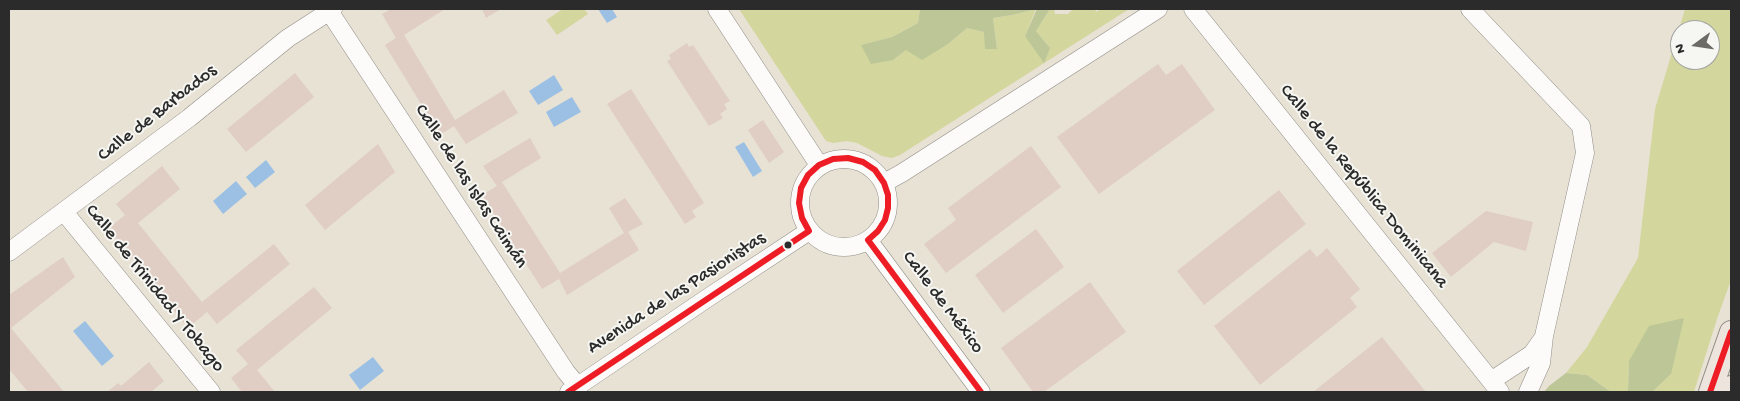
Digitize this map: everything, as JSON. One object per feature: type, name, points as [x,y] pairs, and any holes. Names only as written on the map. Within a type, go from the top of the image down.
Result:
[{"type":"main road","points":[[1710,392],[1731,332]]},
{"type":"main road","points":[[1729,392],[1731,387]]},
{"type":"street","points":[[717,9],[819,165]]},
{"type":"street","points":[[884,183],[1158,9]]},
{"type":"street","name":"Calle de la República Dominicana","points":[[1193,9],[1495,387]]},
{"type":"street","points":[[1470,9],[1581,126],[1585,154],[1544,336],[1541,363],[1528,392]]},
{"type":"street","name":"Calle de Barbados","points":[[9,252],[189,118],[288,38],[331,10]]},
{"type":"street","name":"Calle de las Islas Caimán","points":[[331,10],[561,364],[572,389]]},
{"type":"street","points":[[848,158],[863,162],[875,170],[884,183],[888,195],[888,208],[885,220],[878,231],[868,240],[857,246],[837,247],[819,240],[809,231],[802,218],[799,203],[801,188],[808,175],[819,165],[833,159],[848,158]]},
{"type":"street","name":"Calle de Trinidad Y Tobago","points":[[64,212],[211,392]]},
{"type":"street","name":"Avenida de las Pasionistas","points":[[572,389],[809,231]]},
{"type":"street","name":"Calle de México","points":[[868,240],[982,392]]},
{"type":"street","points":[[1495,387],[1532,354],[1544,336]]},
{"type":"green space","points":[[563,9],[584,9],[588,14],[557,35],[546,20]]},
{"type":"green space","points":[[739,9],[920,9],[918,23],[892,37],[862,45],[893,60],[906,50],[948,44],[967,28],[984,32],[997,49],[993,18],[1036,9],[1025,36],[1050,48],[1036,31],[1050,9],[1054,9],[1055,14],[1068,14],[1073,9],[1095,9],[1096,12],[1101,9],[1129,9],[900,155],[892,158],[882,156],[857,143],[847,141],[833,143],[826,141]]},
{"type":"green space","points":[[920,9],[1036,9],[993,18],[997,49],[985,49],[984,32],[967,28],[948,44],[922,60],[906,50],[893,60],[871,64],[861,45],[892,37],[918,23]]},
{"type":"green space","points":[[1037,9],[1050,9],[1036,31],[1050,48],[1044,63],[1025,36]]},
{"type":"green space","points":[[1685,9],[1731,9],[1731,280],[1694,392],[1652,392],[1671,374],[1629,361],[1628,392],[1611,392],[1587,375],[1566,373],[1587,347],[1638,258],[1655,109],[1670,59],[1670,70],[1720,70],[1720,20],[1682,20]]},
{"type":"green space","points":[[1684,318],[1671,374],[1652,392],[1628,392],[1629,361],[1649,326]]},
{"type":"green space","points":[[1566,373],[1587,375],[1611,392],[1544,392]]},
{"type":"water","points":[[598,9],[612,9],[617,17],[607,23]]},
{"type":"water","points":[[554,75],[563,90],[538,105],[529,91]]},
{"type":"water","points":[[572,97],[581,112],[554,127],[546,112]]},
{"type":"water","points":[[744,142],[762,171],[753,177],[735,147]]},
{"type":"water","points":[[266,160],[275,172],[255,188],[246,177]]},
{"type":"water","points":[[236,181],[247,194],[223,214],[213,201]]},
{"type":"water","points":[[85,321],[114,356],[102,366],[73,331]]},
{"type":"water","points":[[373,357],[384,371],[360,390],[349,375]]},
{"type":"building","points":[[391,9],[445,9],[404,35],[455,120],[504,90],[518,113],[466,144],[454,126],[440,135],[385,45],[396,38],[382,14]]},
{"type":"building","points":[[482,9],[501,9],[486,18]]},
{"type":"building","points":[[687,43],[689,47],[693,45],[730,101],[724,104],[727,109],[720,114],[723,118],[709,126],[667,61],[671,59],[669,55]]},
{"type":"building","points":[[1158,64],[1166,75],[1182,64],[1215,110],[1099,194],[1057,137]]},
{"type":"building","points":[[295,73],[314,97],[246,152],[227,129]]},
{"type":"building","points":[[631,89],[704,203],[692,211],[696,217],[685,224],[607,104]]},
{"type":"building","points":[[763,120],[784,152],[769,163],[748,130]]},
{"type":"building","points":[[530,138],[541,158],[502,182],[560,273],[624,233],[609,208],[625,198],[643,224],[628,232],[639,250],[567,295],[559,279],[542,289],[482,195],[497,186],[483,166]]},
{"type":"building","points":[[378,144],[395,172],[325,230],[305,205]]},
{"type":"building","points":[[1031,146],[1061,187],[946,273],[924,244],[956,220],[948,208]]},
{"type":"building","points":[[162,166],[180,189],[138,223],[202,302],[274,244],[290,264],[217,324],[207,312],[188,328],[108,229],[125,215],[116,204]]},
{"type":"building","points":[[1279,190],[1306,224],[1204,305],[1177,271]]},
{"type":"building","points":[[1486,211],[1533,222],[1526,251],[1494,242],[1451,277],[1432,253]]},
{"type":"building","points":[[1036,229],[1064,267],[1003,313],[975,275]]},
{"type":"building","points":[[1327,248],[1360,289],[1350,298],[1357,307],[1260,385],[1214,326],[1310,249],[1317,257]]},
{"type":"building","points":[[63,257],[75,277],[11,328],[64,392],[28,392],[9,369],[9,295]]},
{"type":"building","points":[[1090,282],[1126,332],[1044,392],[1033,392],[1001,348]]},
{"type":"building","points":[[314,287],[332,308],[257,370],[275,392],[242,392],[231,378],[248,364],[236,350]]},
{"type":"building","points":[[1382,337],[1426,392],[1313,392]]},
{"type":"building","points":[[149,362],[164,381],[151,392],[107,392],[118,383],[121,386]]},
{"type":"transit line","points":[[568,392],[809,231],[802,218],[799,203],[801,188],[808,175],[819,165],[833,159],[848,158],[863,162],[875,170],[884,183],[888,195],[888,208],[885,220],[878,231],[868,240],[981,392]]},
{"type":"transit line","points":[[1710,392],[1731,332]]}]
